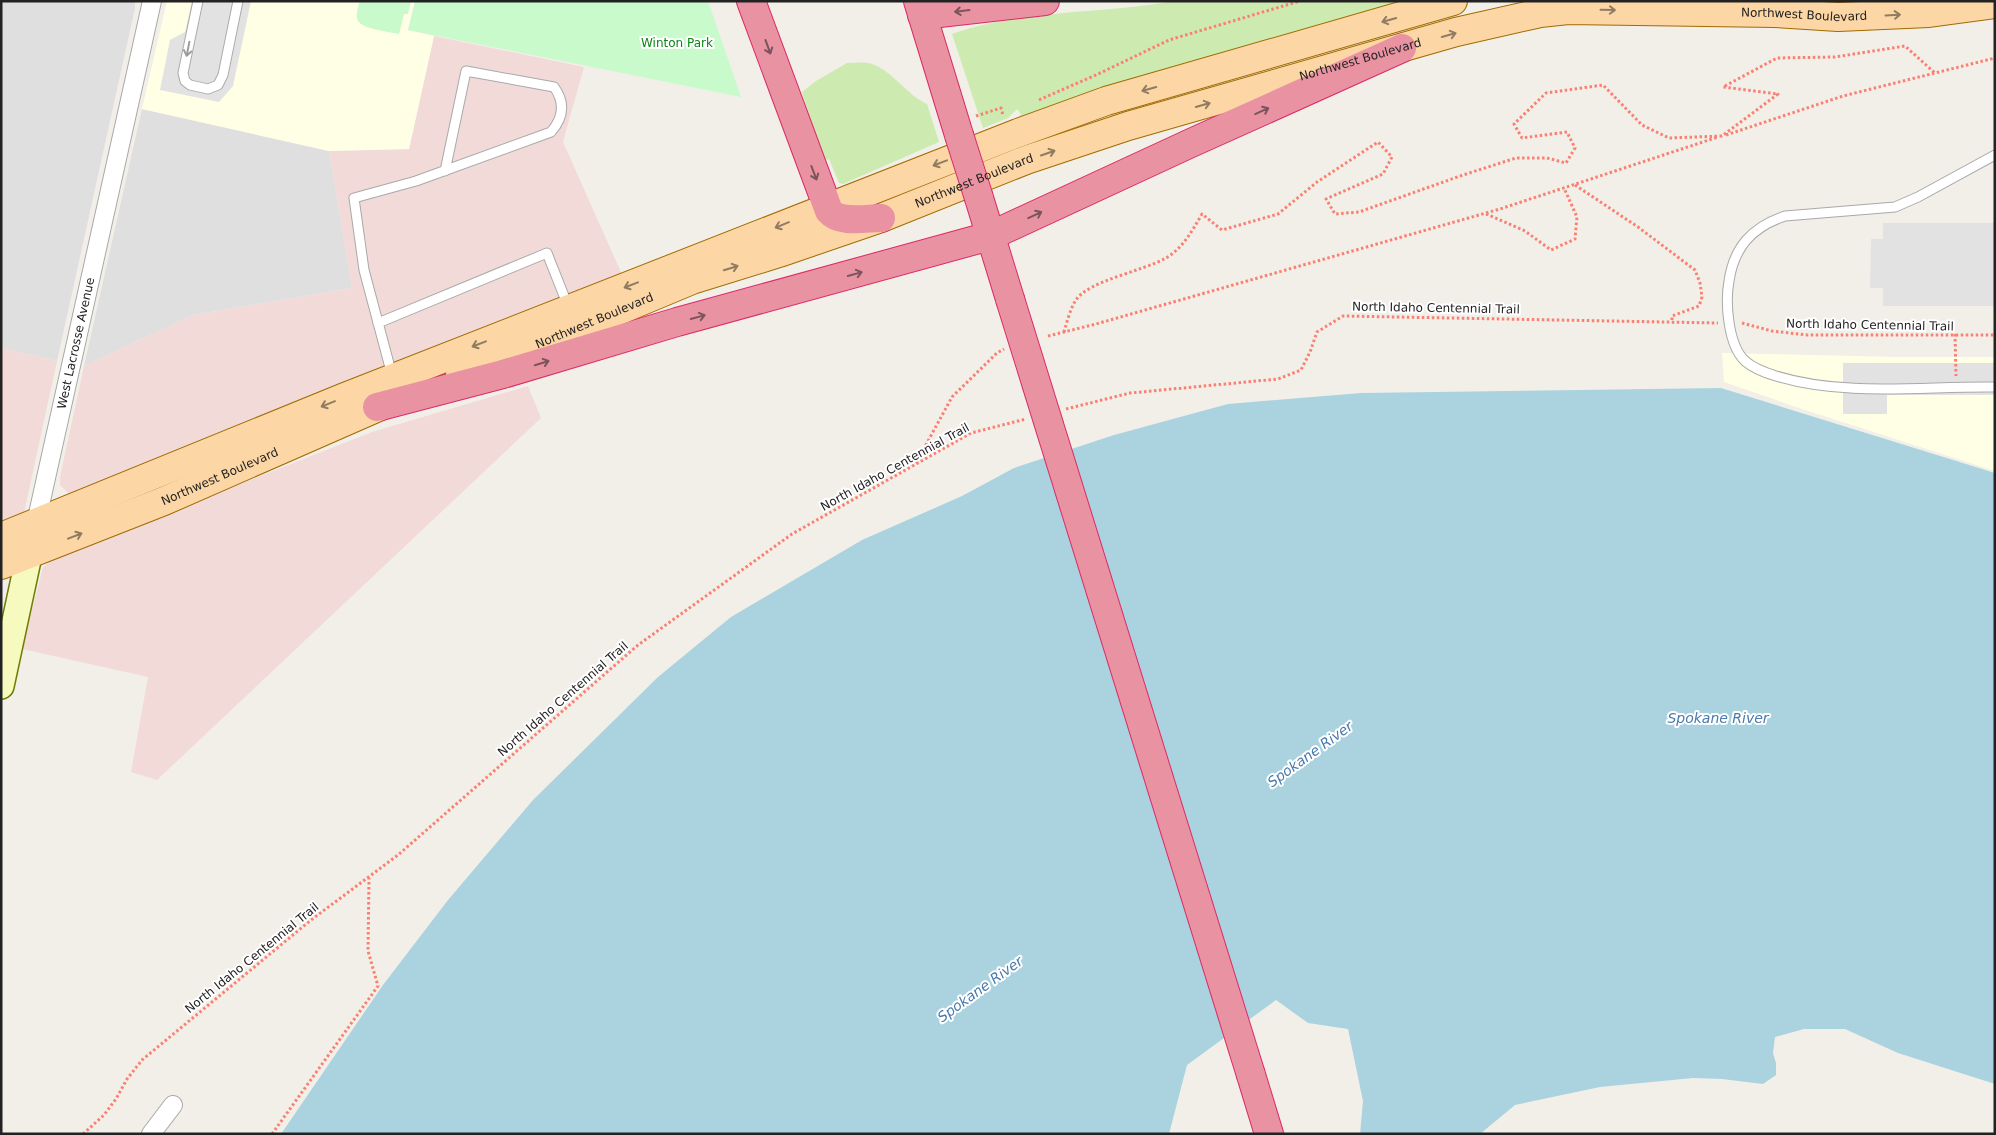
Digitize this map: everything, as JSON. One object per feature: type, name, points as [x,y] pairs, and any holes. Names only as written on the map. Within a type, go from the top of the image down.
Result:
[{"type":"highway","points":[[752,1],[827,207],[832,214],[844,219],[882,218]]},
{"type":"highway","points":[[1045,1],[920,8],[967,125],[979,198],[990,236],[1269,1134]]},
{"type":"highway","points":[[376,407],[503,374],[677,322],[990,236],[1402,48]]},
{"type":"main road","name":"Northwest Boulevard","points":[[1,537],[393,378],[1018,133],[1106,101],[1453,1]]},
{"type":"main road","name":"Northwest Boulevard","points":[[1,565],[164,501],[376,407],[512,355],[692,280],[882,218],[1026,160],[1128,126],[1456,32],[1540,13],[1568,10],[1774,13],[1838,17],[1929,13],[1979,4]]},
{"type":"street","name":"West Lacrosse Avenue","points":[[1,686],[152,1]]},
{"type":"street","points":[[151,1134],[173,1105]]},
{"type":"lane","points":[[198,1],[183,73],[185,81],[190,85],[208,89],[218,85],[223,75],[238,1]]},
{"type":"lane","points":[[393,378],[364,270],[354,198],[416,181],[445,171],[551,132],[556,126],[562,105],[561,96],[554,87],[466,71],[445,171]]},
{"type":"lane","points":[[1995,155],[1918,197],[1895,207],[1785,216],[1770,221],[1758,228],[1744,242],[1736,256],[1727,293],[1730,324],[1736,347],[1745,360],[1767,373],[1813,386],[1840,389],[1995,387]]},
{"type":"lane","points":[[378,323],[546,253],[569,309]]},
{"type":"path","points":[[1034,102],[1169,40],[1300,1]]},
{"type":"path","points":[[1064,332],[1076,299],[1091,287],[1141,270],[1167,258],[1187,240],[1202,214],[1222,230],[1278,214],[1317,182],[1378,142],[1392,157],[1383,174],[1326,199],[1335,214],[1359,212],[1516,158],[1547,158],[1566,163],[1575,148],[1567,132],[1522,138],[1514,124],[1546,93],[1603,85],[1642,125],[1668,138],[1722,136],[1778,94],[1723,87],[1777,58],[1835,57],[1906,46],[1935,73]]},
{"type":"path","points":[[1048,336],[1485,213],[1843,96],[1995,58]]},
{"type":"path","points":[[967,125],[1001,108],[1006,124]]},
{"type":"path","points":[[1574,185],[1638,227],[1695,270],[1700,283],[1702,297],[1699,306],[1672,316],[1672,322]]},
{"type":"path","points":[[1485,213],[1525,231],[1551,250],[1575,239],[1577,217],[1564,188]]},
{"type":"path","name":"North Idaho Centennial Trail","points":[[1063,410],[1130,393],[1278,379],[1301,370],[1317,332],[1343,316],[1741,323],[1772,331],[1807,335],[1995,335]]},
{"type":"path","points":[[1955,334],[1955,360]]},
{"type":"path","points":[[916,464],[952,397],[997,353],[1005,348]]},
{"type":"path","name":"North Idaho Centennial Trail","points":[[83,1134],[108,1110],[127,1079],[142,1060],[311,920],[398,856],[638,645],[792,534],[972,433],[1034,417]]},
{"type":"path","points":[[272,1134],[378,986],[368,950],[369,878]]},
{"type":"shaded area","points":[[1,1],[135,1],[57,361],[1,348]]},
{"type":"shaded area","points":[[167,1],[415,1],[408,30],[434,36],[409,149],[329,151],[142,109]]},
{"type":"shaded area","points":[[192,1],[251,1],[233,86],[219,102],[160,90],[170,40],[185,32]]},
{"type":"shaded area","points":[[434,36],[584,67],[563,142],[624,279],[78,496],[69,494],[60,485],[60,477],[84,366],[193,315],[352,288],[329,151],[409,149]]},
{"type":"shaded area","points":[[142,109],[329,151],[352,288],[193,315],[84,366]]},
{"type":"shaded area","points":[[1883,223],[1994,223],[1994,306],[1883,306],[1883,288],[1870,288],[1871,239],[1883,239]]},
{"type":"shaded area","points":[[1,348],[57,361],[24,513],[19,518],[1,524]]},
{"type":"shaded area","points":[[1722,353],[1995,357],[1995,471],[1724,382]]},
{"type":"shaded area","points":[[1843,363],[1995,363],[1995,395],[1887,395],[1887,414],[1843,414]]},
{"type":"shaded area","points":[[528,386],[541,418],[157,780],[131,772],[148,677],[22,649],[43,567],[55,557],[372,432]]},
{"type":"green space","points":[[360,1],[411,1],[408,14],[404,14],[399,34],[361,24],[357,16]]},
{"type":"green space","name":"Winton Park","points":[[415,1],[708,1],[741,97],[408,30]]},
{"type":"green space","points":[[1175,1],[1412,1],[1011,126],[1021,114],[1017,109],[1008,118],[983,128],[952,34],[1006,20]]},
{"type":"green space","points":[[847,63],[875,65],[927,104],[939,142],[843,184],[839,183],[829,159],[823,161],[802,92],[816,81]]},
{"type":"water","name":"Spokane River","points":[[1721,388],[1995,473],[1995,1084],[1898,1053],[1845,1029],[1804,1029],[1775,1037],[1773,1053],[1776,1063],[1776,1075],[1763,1084],[1693,1078],[1600,1087],[1515,1105],[1480,1134],[1360,1134],[1363,1101],[1348,1029],[1308,1023],[1276,1000],[1187,1065],[1169,1134],[281,1134],[383,985],[448,900],[533,800],[658,677],[731,617],[862,540],[962,496],[1014,468],[1114,435],[1228,404],[1361,393]]}]
